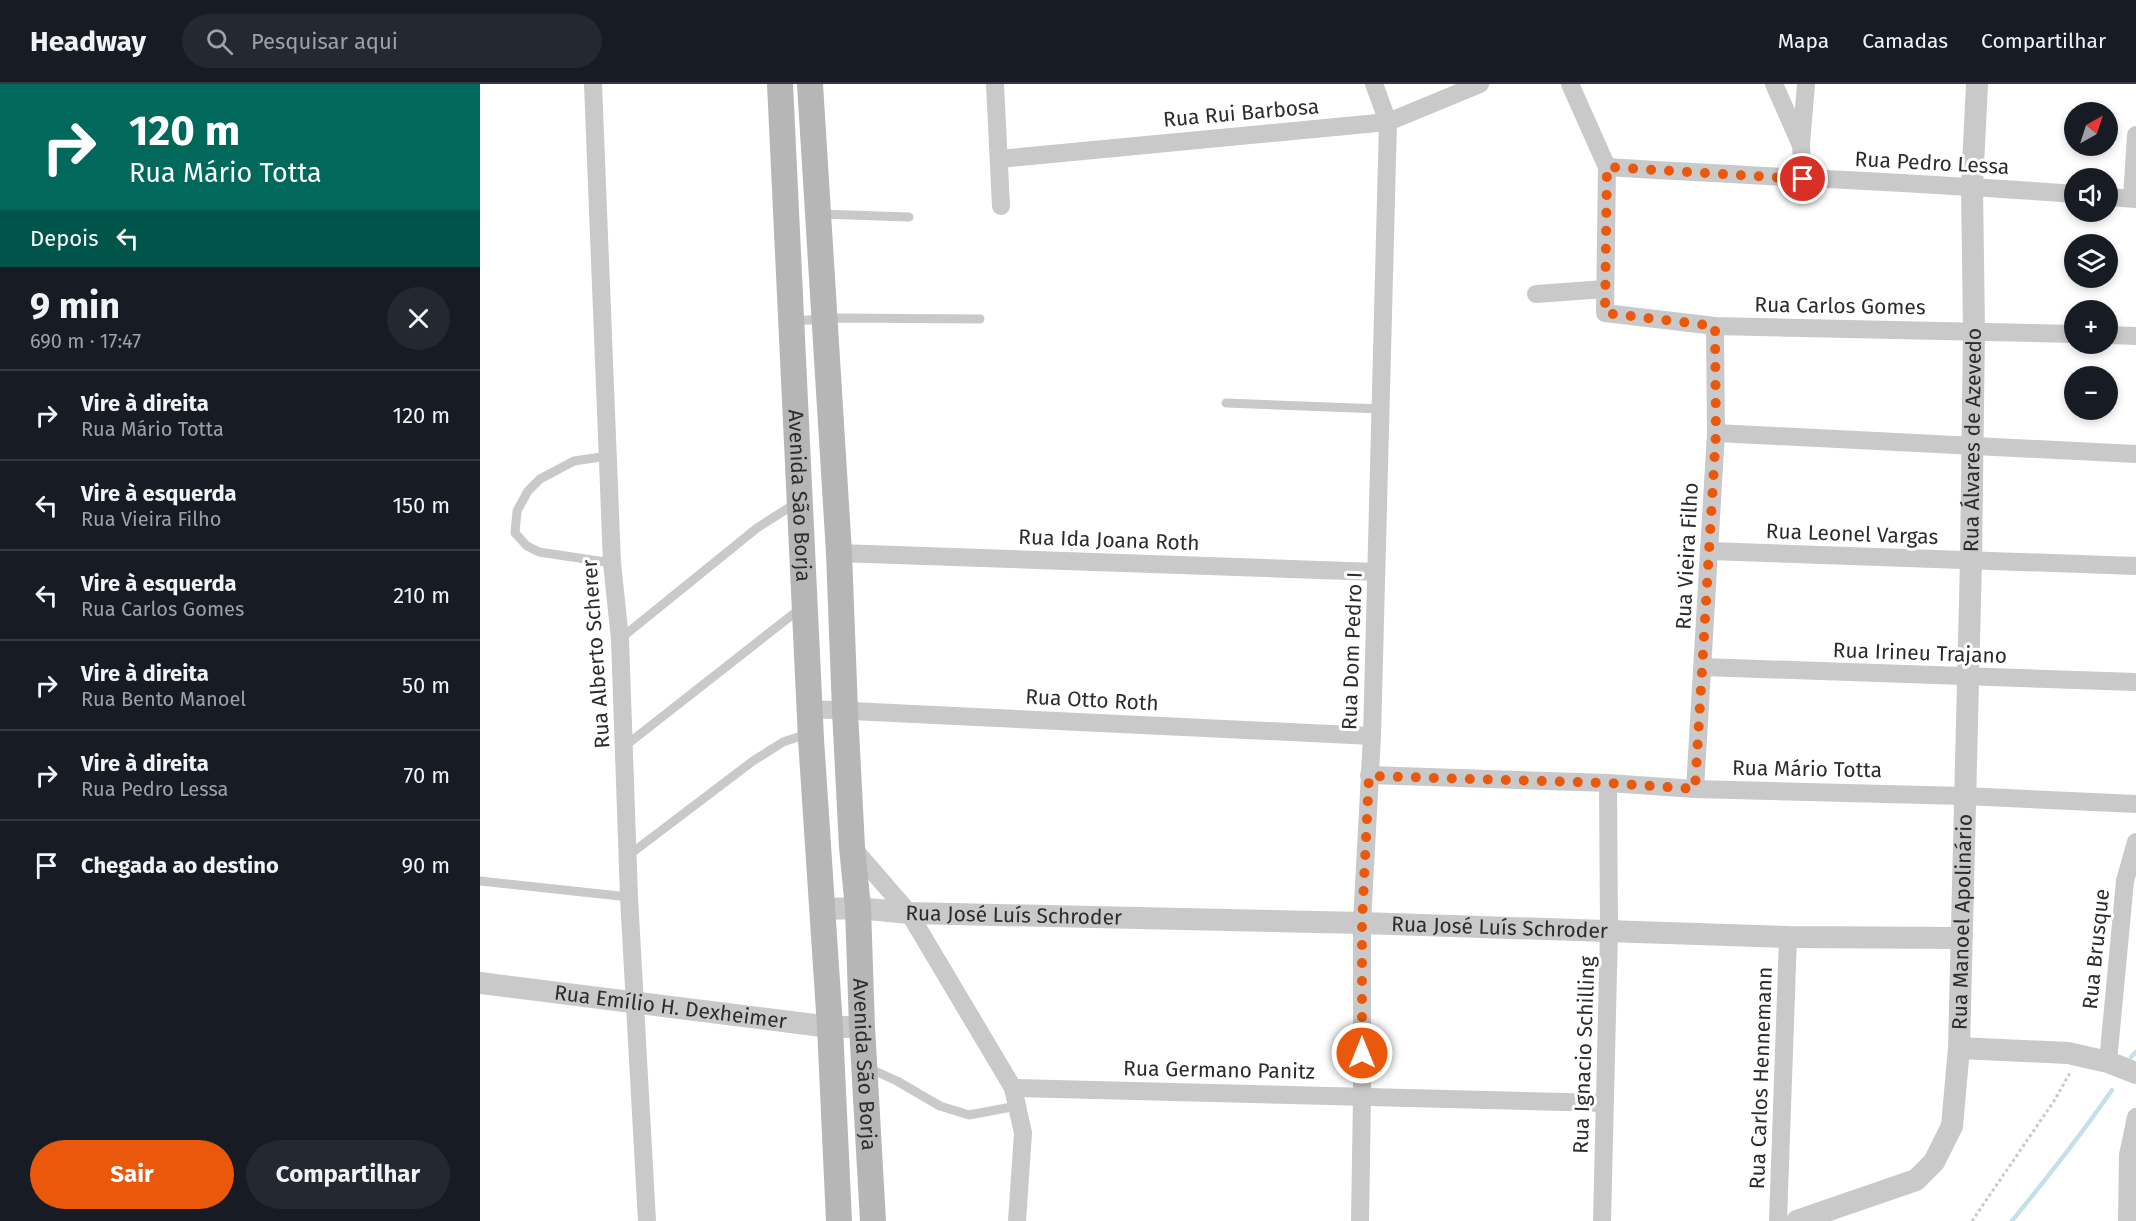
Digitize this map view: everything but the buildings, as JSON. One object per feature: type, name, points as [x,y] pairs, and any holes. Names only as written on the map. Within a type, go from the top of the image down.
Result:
[{"type":"main road","name":"Avenida São Borja","points":[[780,84],[811,739],[830,1027],[839,1221]]},
{"type":"main road","name":"Avenida São Borja","points":[[810,84],[839,553],[845,711],[852,847],[858,908],[873,1221]]},
{"type":"street","name":"Rua Alberto Scherer","points":[[593,84],[612,563],[620,639],[629,897],[647,1221]]},
{"type":"street","points":[[995,84],[1001,207]]},
{"type":"street","name":"Rua Dom Pedro I","points":[[1360,1221],[1362,923],[1372,736],[1388,122],[1374,84]]},
{"type":"street","name":"Rua Rui Barbosa","points":[[999,159],[1388,122],[1480,84]]},
{"type":"street","points":[[1536,294],[1605,289],[1607,167],[1570,84]]},
{"type":"street","points":[[1774,84],[1801,144]]},
{"type":"street","points":[[1803,179],[1801,144],[1806,84]]},
{"type":"street","name":"Rua Álvares de Azevedo","points":[[1964,796],[1971,560],[1974,330],[1972,186],[1977,84]]},
{"type":"street","points":[[2118,198],[2134,199],[2136,135]]},
{"type":"street","name":"Rua Pedro Lessa","points":[[1607,167],[1972,186],[2064,193]]},
{"type":"street","name":"Rua Carlos Gomes","points":[[1605,289],[1605,313],[1715,326],[2064,334]]},
{"type":"street","name":"Rua Vieira Filho","points":[[1695,789],[1716,433],[1715,326]]},
{"type":"street","points":[[2118,335],[2136,336]]},
{"type":"street","points":[[1716,433],[2136,454]]},
{"type":"street","name":"Rua Leonel Vargas","points":[[1710,551],[2136,566]]},
{"type":"street","name":"Rua Ida Joana Roth","points":[[839,553],[1377,572]]},
{"type":"street","name":"Rua Irineu Trajano","points":[[1703,667],[2136,682]]},
{"type":"street","name":"Rua Otto Roth","points":[[810,709],[1372,736]]},
{"type":"street","name":"Rua Mário Totta","points":[[1369,776],[2136,804]]},
{"type":"street","name":"Rua Ignacio Schilling","points":[[1602,1221],[1609,931],[1608,783]]},
{"type":"street","name":"Rua Manoel Apolinário","points":[[1797,1221],[1916,1180],[1934,1162],[1952,1126],[1959,1048],[1964,796]]},
{"type":"street","name":"Rua Brusque","points":[[2108,1062],[2125,881],[2136,842]]},
{"type":"street","points":[[852,847],[909,913],[1012,1088],[1023,1133],[1017,1221]]},
{"type":"street","points":[[822,909],[858,908]]},
{"type":"street","name":"Rua José Luís Schroder","points":[[858,908],[909,913],[1362,923],[1788,938],[1960,939]]},
{"type":"street","name":"Rua Carlos Hennemann","points":[[1778,1221],[1788,938]]},
{"type":"street","name":"Rua Emílio H. Dexheimer","points":[[480,983],[830,1027],[862,1027]]},
{"type":"street","points":[[1959,1048],[2068,1053],[2108,1062],[2136,1072]]},
{"type":"street","name":"Rua Germano Panitz","points":[[1012,1088],[1604,1102]]},
{"type":"street","points":[[2127,1221],[2128,1155],[2136,1117]]},
{"type":"lane","points":[[817,214],[909,217]]},
{"type":"lane","points":[[791,321],[839,318],[980,319]]},
{"type":"lane","points":[[1226,403],[1381,409]]},
{"type":"lane","points":[[608,456],[574,461],[540,479],[528,491],[517,511],[515,532],[527,546],[539,552],[612,563]]},
{"type":"lane","points":[[620,639],[757,528],[799,502]]},
{"type":"lane","points":[[625,746],[805,604]]},
{"type":"lane","points":[[629,855],[753,761],[783,742],[798,737],[811,739]]},
{"type":"lane","points":[[480,881],[629,897]]},
{"type":"lane","points":[[864,1066],[897,1081],[940,1106],[969,1115],[1017,1106]]},
{"type":"path","points":[[1972,1221],[2054,1101],[2080,1056]]},
{"type":"waterway","points":[[2131,1057],[2136,1052]]},
{"type":"waterway","points":[[2012,1221],[2112,1090]]},
{"type":"route","points":[[1362,1053],[1362,923],[1369,776],[1608,783],[1695,789],[1716,433],[1715,326],[1605,313],[1607,167],[1803,179]]}]
